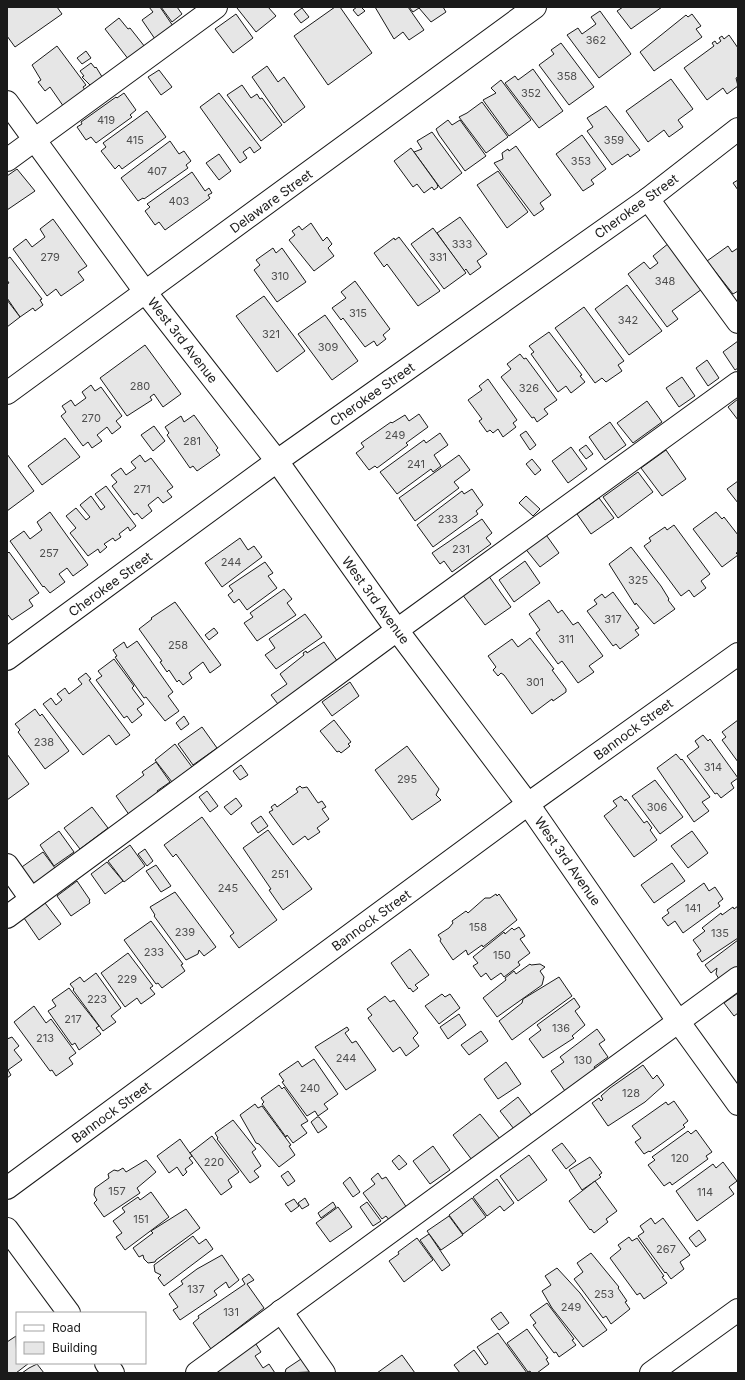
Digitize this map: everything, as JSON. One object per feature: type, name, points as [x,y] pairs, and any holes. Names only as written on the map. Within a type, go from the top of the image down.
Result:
[{"type":"street","points":[[7,160],[216,7]]},
{"type":"street","name":"Delaware Street","points":[[7,393],[146,293],[535,7]]},
{"type":"street","name":"West 3rd Avenue","points":[[7,102],[146,293],[277,461],[397,630],[528,804],[678,1021],[738,1104]]},
{"type":"street","name":"Cherokee Street","points":[[7,659],[277,461],[648,199],[738,129]]},
{"type":"street","points":[[648,199],[738,322]]},
{"type":"street","points":[[7,917],[397,630],[738,383]]},
{"type":"street","name":"Bannock Street","points":[[7,1188],[528,804],[738,654]]},
{"type":"street","points":[[7,865],[32,899]]},
{"type":"street","points":[[197,1373],[738,978]]},
{"type":"street","points":[[7,1228],[68,1312]]},
{"type":"street","points":[[651,1373],[738,1310]]},
{"type":"street","points":[[281,1311],[324,1373]]},
{"type":"street","points":[[107,1364],[113,1373]]},
{"type":"building","points":[[7,7],[57,7],[62,14],[15,47],[7,36]]},
{"type":"building","points":[[149,7],[160,7],[173,26],[155,39],[142,20],[153,12]]},
{"type":"building","points":[[161,7],[177,7],[182,14],[172,22]]},
{"type":"building","points":[[268,7],[276,16],[256,32],[237,8]]},
{"type":"building","points":[[335,7],[340,7],[372,53],[328,85],[294,36]]},
{"type":"building","points":[[357,7],[361,7],[365,11],[358,16],[353,10]]},
{"type":"building","points":[[375,7],[408,7],[424,30],[409,40],[403,32],[394,39]]},
{"type":"building","points":[[409,7],[443,7],[446,12],[431,22],[419,8],[413,12]]},
{"type":"building","points":[[623,7],[662,7],[631,29],[617,11]]},
{"type":"building","points":[[302,8],[309,17],[301,23],[294,14]]},
{"type":"building","points":[[600,11],[631,54],[599,78],[567,35],[578,28],[582,34],[596,24],[591,17]]},
{"type":"building","points":[[236,14],[253,38],[233,53],[215,29]]},
{"type":"building","points":[[692,14],[701,26],[696,29],[702,37],[654,71],[640,52],[686,15],[688,17]]},
{"type":"building","points":[[119,18],[128,29],[130,28],[145,47],[129,60],[105,29]]},
{"type":"building","points":[[729,35],[738,48],[738,77],[736,78],[738,86],[727,94],[723,88],[707,100],[684,68],[714,46],[712,43],[715,41],[717,44],[721,41],[719,38],[722,36],[724,39]]},
{"type":"building","points":[[561,43],[594,87],[569,105],[539,65],[554,54],[551,50]]},
{"type":"building","points":[[57,46],[86,85],[83,87],[88,94],[66,110],[50,87],[45,91],[38,82],[41,80],[32,65]]},
{"type":"building","points":[[86,51],[91,58],[82,64],[77,58]]},
{"type":"building","points":[[91,63],[95,68],[96,67],[104,80],[93,88],[82,77],[84,76],[80,71]]},
{"type":"building","points":[[267,66],[278,82],[284,77],[305,107],[284,123],[252,77]]},
{"type":"building","points":[[533,69],[563,111],[539,128],[505,83],[515,76],[518,80]]},
{"type":"building","points":[[159,70],[172,87],[161,95],[148,77]]},
{"type":"building","points":[[671,79],[693,109],[678,120],[683,127],[669,137],[664,130],[648,142],[626,111]]},
{"type":"building","points":[[501,80],[531,120],[509,136],[483,100],[496,93],[491,88]]},
{"type":"building","points":[[242,85],[251,98],[257,94],[260,99],[262,98],[282,125],[261,141],[227,95]]},
{"type":"building","points":[[124,93],[136,110],[130,115],[132,117],[96,143],[91,137],[86,140],[77,127],[82,124],[81,122]]},
{"type":"building","points":[[219,93],[261,148],[254,153],[250,147],[243,152],[247,158],[240,163],[200,107]]},
{"type":"building","points":[[482,102],[508,137],[486,153],[459,117]]},
{"type":"building","points":[[606,106],[640,150],[630,157],[628,154],[612,165],[587,131],[593,127],[587,118]]},
{"type":"building","points":[[147,111],[166,137],[122,169],[119,165],[115,169],[101,151],[106,147],[103,143]]},
{"type":"building","points":[[448,120],[452,125],[460,120],[486,156],[465,171],[436,129]]},
{"type":"building","points":[[432,132],[462,173],[441,189],[414,152],[422,149],[417,141]]},
{"type":"building","points":[[582,135],[606,169],[591,180],[594,184],[583,191],[556,154]]},
{"type":"building","points":[[170,141],[179,154],[184,151],[191,161],[186,165],[188,168],[144,199],[143,198],[138,201],[121,178]]},
{"type":"building","points":[[516,146],[551,195],[540,203],[544,209],[534,216],[494,163],[503,159],[502,153],[508,149],[509,151]]},
{"type":"building","points":[[411,148],[437,184],[438,187],[434,190],[432,187],[424,193],[417,184],[413,187],[394,161]]},
{"type":"building","points":[[219,154],[231,171],[219,180],[206,163]]},
{"type":"building","points":[[17,169],[35,191],[7,210],[7,176]]},
{"type":"building","points":[[498,171],[528,212],[507,228],[477,185]]},
{"type":"building","points":[[192,172],[205,191],[209,188],[212,193],[208,195],[210,198],[165,230],[159,222],[155,225],[145,211],[150,207],[147,204]]},
{"type":"building","points":[[738,180],[738,190],[733,183]]},
{"type":"building","points":[[460,217],[487,254],[477,261],[481,267],[470,275],[466,269],[464,271],[437,233]]},
{"type":"building","points":[[53,219],[87,266],[78,272],[84,280],[61,296],[56,289],[47,296],[13,249],[26,239],[32,247],[45,237],[40,229]]},
{"type":"building","points":[[311,223],[323,241],[327,237],[332,244],[328,248],[334,256],[314,271],[289,240],[295,235],[292,231],[299,226],[302,230]]},
{"type":"building","points":[[433,228],[466,273],[444,289],[411,244]]},
{"type":"building","points":[[399,237],[440,291],[418,306],[387,264],[384,267],[374,253],[394,238],[395,240]]},
{"type":"building","points":[[669,243],[702,289],[672,311],[678,319],[667,327],[628,274],[644,262],[650,269],[658,263],[653,256]]},
{"type":"building","points":[[728,246],[732,252],[738,248],[738,291],[733,294],[707,261]]},
{"type":"building","points":[[273,248],[276,253],[282,248],[306,282],[277,302],[254,270],[260,265],[256,260]]},
{"type":"building","points":[[10,257],[42,299],[40,300],[43,305],[35,311],[33,308],[20,317],[7,298],[7,284],[9,283],[7,280],[7,259]]},
{"type":"building","points":[[355,281],[390,329],[383,335],[386,339],[377,346],[374,341],[365,347],[343,318],[341,320],[332,308],[346,298],[341,292]]},
{"type":"building","points":[[627,285],[662,331],[629,355],[595,309]]},
{"type":"building","points":[[264,296],[305,351],[277,372],[236,316]]},
{"type":"building","points":[[7,300],[20,317],[7,327]]},
{"type":"building","points":[[584,307],[624,361],[618,365],[622,371],[606,382],[602,378],[595,383],[555,328]]},
{"type":"building","points":[[325,315],[358,361],[332,380],[298,334]]},
{"type":"building","points":[[549,332],[582,375],[580,376],[585,382],[571,393],[566,386],[558,392],[531,354],[534,352],[529,346]]},
{"type":"building","points":[[738,341],[738,368],[735,370],[723,352]]},
{"type":"building","points":[[145,345],[181,394],[163,407],[154,394],[150,397],[152,400],[127,416],[100,378]]},
{"type":"building","points":[[520,354],[524,359],[526,358],[557,400],[544,409],[548,414],[537,422],[534,417],[532,418],[501,377],[511,369],[507,364]]},
{"type":"building","points":[[707,360],[719,378],[708,386],[696,368]]},
{"type":"building","points":[[682,377],[695,396],[679,407],[666,388]]},
{"type":"building","points":[[488,379],[517,420],[513,423],[516,427],[503,437],[498,429],[493,433],[490,430],[487,432],[479,421],[482,419],[468,400],[482,390],[479,386]]},
{"type":"building","points":[[91,385],[95,391],[101,387],[122,416],[116,421],[121,427],[112,434],[107,427],[97,435],[102,441],[92,448],[88,442],[83,446],[61,416],[66,412],[62,406],[71,400],[75,406],[86,398],[82,392]]},
{"type":"building","points":[[738,399],[738,420],[728,407]]},
{"type":"building","points":[[647,401],[662,422],[633,443],[617,423]]},
{"type":"building","points":[[419,414],[428,427],[406,443],[408,445],[377,468],[375,466],[369,470],[356,453],[364,447],[361,443],[391,422],[392,423],[405,415],[409,421]]},
{"type":"building","points":[[194,415],[218,448],[216,450],[220,455],[197,471],[193,466],[190,468],[167,435],[169,433],[165,427],[181,416],[184,422]]},
{"type":"building","points":[[610,422],[626,445],[605,460],[589,437]]},
{"type":"building","points":[[154,426],[165,441],[153,451],[141,435]]},
{"type":"building","points":[[526,431],[536,445],[530,450],[520,435]]},
{"type":"building","points":[[440,433],[448,445],[434,455],[441,466],[433,472],[431,469],[397,494],[380,472],[424,440],[426,443]]},
{"type":"building","points":[[65,438],[80,457],[42,485],[28,466]]},
{"type":"building","points":[[586,445],[593,454],[586,459],[579,450]]},
{"type":"building","points":[[571,447],[587,469],[568,483],[552,461]]},
{"type":"building","points":[[666,450],[686,479],[662,496],[641,468]]},
{"type":"building","points":[[7,454],[34,491],[7,511]]},
{"type":"building","points":[[140,455],[145,462],[151,458],[173,487],[167,491],[172,497],[163,503],[158,497],[148,505],[152,511],[142,519],[137,513],[134,515],[112,486],[117,482],[111,475],[121,468],[126,475],[136,468],[131,462]]},
{"type":"building","points":[[459,455],[470,470],[454,482],[459,488],[415,521],[399,498]]},
{"type":"building","points":[[532,459],[541,470],[535,475],[526,464]]},
{"type":"building","points":[[638,472],[653,492],[618,518],[603,497]]},
{"type":"building","points":[[738,481],[738,503],[727,489]]},
{"type":"building","points":[[106,486],[136,526],[130,531],[128,527],[119,534],[121,537],[115,541],[113,538],[104,544],[107,547],[100,553],[98,549],[88,556],[70,533],[76,528],[66,516],[76,508],[86,520],[90,517],[80,505],[91,496],[101,510],[105,507],[95,494]]},
{"type":"building","points":[[472,489],[483,505],[476,511],[478,514],[433,547],[417,525],[462,491],[464,494]]},
{"type":"building","points":[[526,496],[540,509],[533,516],[519,503]]},
{"type":"building","points":[[599,498],[614,518],[591,534],[577,514]]},
{"type":"building","points":[[50,512],[88,565],[73,576],[67,568],[59,574],[65,582],[50,593],[44,586],[43,587],[10,541],[24,531],[30,539],[42,530],[37,522]]},
{"type":"building","points":[[716,512],[722,519],[724,517],[738,535],[738,552],[736,553],[738,555],[722,567],[693,529]]},
{"type":"building","points":[[482,519],[492,533],[486,538],[491,544],[452,572],[444,561],[440,564],[432,553]]},
{"type":"building","points":[[674,525],[710,574],[701,581],[706,588],[694,597],[689,590],[681,596],[644,546],[651,541],[649,538],[665,527],[667,530]]},
{"type":"building","points":[[544,532],[559,553],[540,567],[524,547]]},
{"type":"building","points":[[240,538],[248,550],[254,546],[262,557],[222,587],[205,563]]},
{"type":"building","points":[[631,547],[661,586],[669,599],[668,600],[675,609],[654,624],[636,603],[635,605],[609,564]]},
{"type":"building","points":[[9,552],[39,593],[29,600],[33,606],[12,620],[8,615],[7,616],[7,554]]},
{"type":"building","points":[[525,561],[540,583],[514,602],[499,580]]},
{"type":"building","points":[[265,562],[273,573],[268,576],[277,588],[247,610],[239,599],[234,603],[228,595],[233,591],[229,586]]},
{"type":"building","points":[[488,575],[511,607],[485,625],[462,594]]},
{"type":"building","points":[[284,589],[292,599],[287,603],[296,615],[257,641],[244,623],[253,617],[250,613]]},
{"type":"building","points":[[613,592],[639,628],[635,630],[639,635],[620,649],[616,644],[613,646],[587,611],[597,604],[594,600],[602,594],[605,598]]},
{"type":"building","points":[[549,600],[558,613],[562,610],[573,625],[578,622],[603,656],[589,666],[594,672],[578,683],[562,661],[558,664],[545,646],[536,633],[540,630],[529,614]]},
{"type":"building","points":[[175,602],[221,665],[210,673],[203,662],[189,673],[192,678],[183,685],[179,680],[177,682],[169,670],[167,672],[160,662],[162,661],[139,629],[152,619],[151,618]]},
{"type":"building","points":[[305,614],[322,637],[276,669],[265,655],[275,648],[269,639]]},
{"type":"building","points":[[214,628],[218,633],[209,640],[205,635]]},
{"type":"building","points":[[530,638],[554,669],[552,670],[566,689],[566,692],[553,701],[552,699],[532,714],[504,675],[501,673],[498,676],[493,670],[496,667],[488,656],[512,639],[518,647]]},
{"type":"building","points":[[137,641],[173,692],[168,696],[179,711],[165,721],[146,697],[144,698],[115,657],[117,656],[113,650],[124,642],[127,648]]},
{"type":"building","points":[[324,642],[340,665],[281,708],[271,695],[287,684],[280,674],[304,655],[303,653],[306,651],[307,653]]},
{"type":"building","points":[[114,659],[134,686],[132,688],[144,704],[137,709],[142,715],[132,723],[127,716],[124,718],[96,680],[102,676],[98,671]]},
{"type":"building","points":[[86,673],[91,679],[89,680],[130,735],[116,745],[109,735],[83,755],[43,704],[51,698],[56,705],[62,700],[57,694],[65,688],[69,694],[82,684],[78,679]]},
{"type":"building","points":[[350,682],[359,696],[332,716],[322,702]]},
{"type":"building","points":[[35,709],[40,716],[42,714],[69,751],[45,769],[18,732],[20,730],[15,724]]},
{"type":"building","points":[[184,716],[189,724],[181,730],[176,723]]},
{"type":"building","points":[[334,720],[351,742],[348,744],[350,746],[341,753],[339,751],[337,752],[320,731]]},
{"type":"building","points":[[738,720],[738,762],[722,740],[726,737],[722,732]]},
{"type":"building","points":[[202,727],[217,748],[193,765],[178,744]]},
{"type":"building","points":[[703,735],[708,741],[710,739],[738,778],[731,783],[734,788],[721,798],[717,793],[715,794],[687,756],[699,747],[695,741]]},
{"type":"building","points":[[175,744],[192,767],[172,782],[155,760]]},
{"type":"building","points":[[407,746],[439,789],[436,795],[441,800],[412,820],[375,770]]},
{"type":"building","points":[[7,754],[29,784],[7,800]]},
{"type":"building","points":[[676,754],[681,760],[682,759],[710,797],[702,802],[709,811],[694,822],[657,768]]},
{"type":"building","points":[[156,762],[170,782],[157,791],[160,795],[130,816],[116,796],[144,775],[142,772]]},
{"type":"building","points":[[241,765],[248,775],[240,780],[233,771]]},
{"type":"building","points":[[655,780],[683,817],[660,834],[632,796]]},
{"type":"building","points":[[300,786],[302,788],[307,787],[318,803],[322,801],[326,807],[322,809],[329,819],[317,828],[320,832],[308,840],[305,836],[293,845],[269,812],[273,810],[271,807],[275,804],[277,807],[298,792],[296,789]]},
{"type":"building","points":[[207,791],[218,806],[210,812],[199,797]]},
{"type":"building","points":[[621,796],[625,801],[626,799],[644,823],[647,821],[652,828],[650,830],[657,840],[634,857],[604,816],[617,806],[613,801]]},
{"type":"building","points":[[236,798],[242,806],[231,815],[224,807]]},
{"type":"building","points":[[92,807],[108,828],[80,849],[64,828]]},
{"type":"building","points":[[261,816],[268,826],[258,833],[251,823]]},
{"type":"building","points":[[202,817],[277,920],[239,948],[230,936],[234,933],[176,854],[173,857],[164,845]]},
{"type":"building","points":[[268,830],[312,889],[283,910],[269,890],[271,889],[243,848]]},
{"type":"building","points":[[59,831],[74,852],[54,866],[40,845]]},
{"type":"building","points":[[692,831],[708,853],[688,868],[671,846]]},
{"type":"building","points":[[130,845],[145,866],[124,882],[108,861]]},
{"type":"building","points":[[145,849],[153,861],[147,866],[138,854]]},
{"type":"building","points":[[43,852],[58,872],[34,889],[19,869]]},
{"type":"building","points":[[107,862],[123,881],[105,894],[91,874]]},
{"type":"building","points":[[672,863],[685,881],[654,903],[641,885]]},
{"type":"building","points":[[156,865],[171,886],[161,892],[146,871]]},
{"type":"building","points":[[77,881],[90,900],[90,903],[71,916],[57,896]]},
{"type":"building","points":[[704,883],[709,891],[715,887],[723,899],[718,903],[720,906],[683,933],[675,921],[668,926],[662,918],[669,913],[667,910]]},
{"type":"building","points":[[175,892],[216,947],[204,956],[199,950],[198,954],[186,960],[154,916],[155,915],[150,907]]},
{"type":"building","points":[[496,894],[497,896],[499,894],[517,920],[483,947],[482,945],[468,955],[466,950],[453,960],[440,941],[441,939],[438,935],[449,928],[453,923],[452,921],[466,911],[468,913],[485,898],[490,898]]},
{"type":"building","points":[[45,903],[61,924],[39,940],[24,918]]},
{"type":"building","points":[[738,906],[738,938],[702,962],[697,954],[701,951],[693,940],[705,931],[702,928],[721,913],[722,915],[733,907],[734,909]]},
{"type":"building","points":[[151,921],[183,964],[181,965],[185,971],[162,988],[158,983],[156,984],[124,940]]},
{"type":"building","points":[[519,927],[525,936],[520,939],[530,953],[518,962],[520,965],[504,977],[501,973],[491,980],[486,973],[481,977],[473,966],[478,963],[473,957],[504,932],[505,934],[512,928],[514,930]]},
{"type":"building","points":[[738,940],[738,972],[719,979],[716,974],[717,968],[711,973],[705,965]]},
{"type":"building","points":[[410,949],[429,975],[415,985],[418,988],[413,992],[410,988],[409,989],[391,963]]},
{"type":"building","points":[[128,953],[153,986],[150,988],[155,994],[141,1004],[137,998],[125,1007],[101,973]]},
{"type":"building","points":[[530,964],[540,964],[545,967],[540,971],[544,977],[542,985],[497,1017],[483,998],[506,980],[505,978],[514,971],[516,974]]},
{"type":"building","points":[[96,973],[121,1008],[111,1016],[116,1022],[103,1031],[70,984],[80,977],[84,982]]},
{"type":"building","points":[[559,977],[572,996],[512,1040],[499,1021],[522,1003],[523,999]]},
{"type":"building","points":[[69,988],[99,1026],[96,1028],[101,1034],[79,1050],[75,1043],[72,1045],[48,1011],[56,1006],[52,1000]]},
{"type":"building","points":[[738,993],[738,1013],[734,1016],[724,1003]]},
{"type":"building","points":[[442,994],[445,997],[450,994],[460,1008],[439,1024],[425,1006]]},
{"type":"building","points":[[385,996],[390,1002],[394,1000],[418,1033],[413,1038],[419,1046],[406,1056],[400,1047],[393,1052],[368,1018],[372,1015],[367,1009]]},
{"type":"building","points":[[574,998],[580,1007],[575,1011],[585,1025],[572,1036],[574,1038],[543,1058],[529,1039],[541,1030],[537,1025]]},
{"type":"building","points":[[34,1006],[46,1023],[51,1019],[76,1053],[69,1058],[73,1064],[56,1076],[52,1070],[50,1071],[14,1022]]},
{"type":"building","points":[[459,1014],[466,1025],[448,1039],[440,1027]]},
{"type":"building","points":[[347,1027],[349,1030],[345,1033],[352,1043],[356,1041],[376,1070],[346,1090],[315,1047]]},
{"type":"building","points":[[597,1029],[605,1040],[599,1044],[608,1057],[594,1067],[596,1070],[565,1091],[551,1071],[564,1062],[560,1057]]},
{"type":"building","points":[[481,1031],[488,1041],[469,1055],[461,1045]]},
{"type":"building","points":[[12,1037],[19,1046],[14,1050],[22,1060],[8,1070],[11,1075],[7,1078],[7,1039]]},
{"type":"building","points":[[314,1059],[338,1094],[324,1104],[328,1109],[318,1116],[315,1111],[307,1116],[282,1082],[284,1081],[279,1074],[298,1061],[302,1067]]},
{"type":"building","points":[[506,1062],[521,1084],[498,1099],[484,1079]]},
{"type":"building","points":[[643,1065],[653,1079],[657,1075],[664,1085],[645,1102],[608,1126],[592,1103],[599,1098],[601,1101],[603,1099],[601,1096],[610,1088]]},
{"type":"building","points":[[279,1085],[282,1089],[284,1087],[308,1121],[301,1125],[307,1133],[293,1143],[287,1135],[286,1137],[262,1104],[264,1102],[261,1098]]},
{"type":"building","points":[[518,1097],[532,1116],[514,1129],[500,1111]]},
{"type":"building","points":[[674,1101],[688,1121],[683,1125],[685,1127],[650,1152],[649,1151],[644,1154],[635,1142],[641,1138],[632,1126],[666,1102],[668,1105]]},
{"type":"building","points":[[255,1104],[258,1108],[262,1106],[291,1145],[289,1146],[295,1155],[279,1167],[259,1144],[256,1143],[240,1115]]},
{"type":"building","points":[[480,1114],[500,1139],[472,1160],[453,1135]]},
{"type":"building","points":[[319,1117],[327,1127],[318,1133],[311,1122]]},
{"type":"building","points":[[233,1120],[256,1149],[252,1152],[261,1166],[254,1171],[259,1177],[250,1183],[217,1139],[218,1138],[215,1133]]},
{"type":"building","points":[[696,1130],[712,1152],[706,1156],[708,1159],[672,1185],[670,1182],[664,1186],[648,1165],[655,1160],[652,1157],[688,1131],[691,1134]]},
{"type":"building","points":[[212,1136],[239,1172],[228,1180],[232,1187],[221,1195],[190,1153]]},
{"type":"building","points":[[180,1139],[192,1156],[189,1158],[193,1163],[185,1169],[187,1172],[183,1176],[177,1167],[169,1173],[157,1156]]},
{"type":"building","points":[[562,1143],[576,1161],[566,1169],[552,1150]]},
{"type":"building","points":[[433,1146],[450,1170],[430,1184],[413,1161]]},
{"type":"building","points":[[399,1155],[407,1164],[399,1170],[392,1161]]},
{"type":"building","points":[[529,1155],[547,1180],[518,1201],[500,1176]]},
{"type":"building","points":[[590,1157],[602,1173],[599,1175],[601,1177],[582,1190],[569,1170]]},
{"type":"building","points":[[146,1160],[156,1172],[137,1188],[140,1193],[104,1217],[94,1203],[97,1200],[94,1195],[95,1188],[109,1178],[108,1174],[114,1170],[118,1171],[123,1168],[126,1172]]},
{"type":"building","points":[[723,1162],[737,1181],[729,1187],[734,1194],[697,1221],[676,1191],[713,1164],[716,1168]]},
{"type":"building","points":[[288,1171],[295,1181],[288,1186],[281,1176]]},
{"type":"building","points":[[378,1173],[382,1179],[386,1177],[407,1208],[390,1221],[386,1216],[382,1219],[363,1193],[375,1184],[371,1179]]},
{"type":"building","points":[[350,1177],[360,1192],[353,1197],[343,1183]]},
{"type":"building","points":[[497,1179],[514,1203],[504,1211],[500,1206],[487,1216],[473,1197]]},
{"type":"building","points":[[595,1181],[617,1211],[606,1219],[608,1222],[594,1233],[591,1229],[590,1230],[569,1201]]},
{"type":"building","points":[[151,1192],[169,1217],[125,1250],[116,1237],[122,1233],[113,1221],[125,1212],[122,1208],[138,1197],[140,1200]]},
{"type":"building","points":[[305,1198],[309,1205],[302,1209],[298,1203]]},
{"type":"building","points":[[472,1198],[486,1217],[463,1234],[449,1215]]},
{"type":"building","points":[[294,1199],[299,1206],[291,1212],[285,1204]]},
{"type":"building","points":[[333,1202],[336,1207],[321,1218],[318,1213]]},
{"type":"building","points":[[367,1202],[381,1221],[373,1226],[360,1207]]},
{"type":"building","points":[[338,1207],[352,1227],[330,1242],[316,1223]]},
{"type":"building","points":[[186,1209],[200,1228],[155,1262],[148,1263],[144,1259],[143,1255],[139,1257],[133,1248],[153,1233],[151,1231]]},
{"type":"building","points":[[449,1216],[463,1235],[441,1250],[427,1231]]},
{"type":"building","points":[[651,1218],[655,1224],[663,1218],[690,1255],[680,1262],[684,1269],[671,1279],[638,1236],[644,1232],[640,1226]]},
{"type":"building","points":[[699,1230],[706,1240],[696,1247],[689,1238]]},
{"type":"building","points":[[429,1234],[450,1265],[442,1271],[420,1240]]},
{"type":"building","points":[[193,1236],[199,1244],[206,1239],[213,1249],[164,1286],[158,1278],[161,1275],[155,1272],[154,1265]]},
{"type":"building","points":[[629,1237],[632,1241],[637,1238],[664,1276],[662,1277],[667,1283],[644,1299],[640,1293],[637,1295],[610,1258],[621,1249],[618,1245]]},
{"type":"building","points":[[417,1238],[433,1260],[404,1282],[389,1261],[399,1254],[398,1252]]},
{"type":"building","points":[[591,1253],[619,1287],[618,1288],[627,1301],[625,1302],[630,1309],[611,1324],[606,1316],[603,1318],[574,1279],[583,1272],[577,1263]]},
{"type":"building","points":[[222,1255],[239,1280],[229,1288],[226,1282],[214,1291],[217,1295],[180,1320],[173,1310],[178,1307],[169,1294],[183,1284],[181,1281],[197,1269]]},
{"type":"building","points":[[557,1268],[580,1293],[607,1330],[583,1347],[552,1308],[542,1291],[551,1285],[545,1276]]},
{"type":"building","points":[[249,1274],[254,1280],[247,1284],[264,1308],[211,1349],[193,1323],[199,1318],[198,1316],[245,1284],[242,1279]]},
{"type":"building","points":[[547,1303],[574,1339],[572,1340],[576,1345],[559,1357],[556,1352],[554,1353],[533,1325],[536,1323],[530,1315]]},
{"type":"building","points":[[501,1312],[509,1323],[499,1330],[491,1319]]},
{"type":"building","points":[[527,1329],[548,1358],[546,1359],[549,1364],[537,1373],[531,1373],[530,1371],[528,1372],[507,1343]]},
{"type":"building","points":[[498,1333],[527,1373],[460,1373],[454,1365],[474,1350],[485,1365],[488,1363],[477,1347]]},
{"type":"building","points":[[16,1336],[16,1364],[28,1364],[16,1373],[7,1373],[7,1342]]},
{"type":"building","points":[[254,1341],[261,1352],[255,1356],[263,1368],[269,1364],[275,1373],[211,1373]]},
{"type":"building","points":[[402,1355],[415,1373],[377,1373]]},
{"type":"building","points":[[301,1359],[310,1372],[285,1373],[286,1369]]},
{"type":"building","points":[[37,1364],[44,1373],[22,1373],[29,1368]]}]
